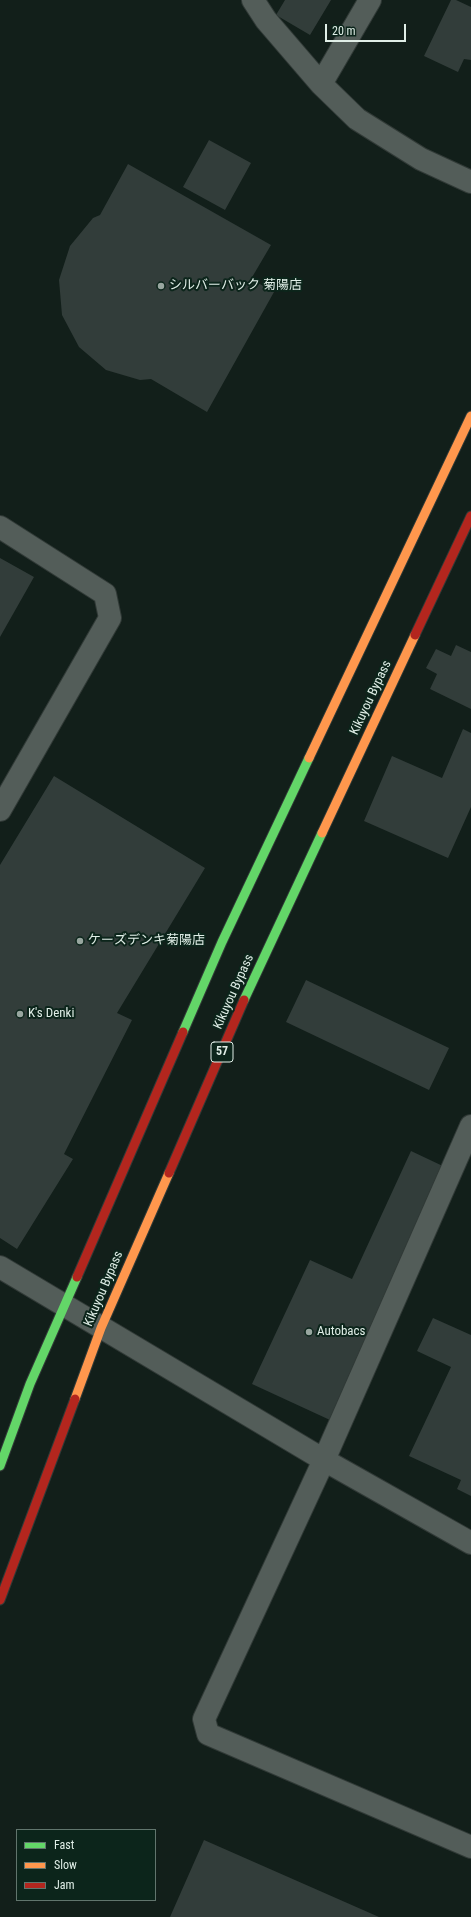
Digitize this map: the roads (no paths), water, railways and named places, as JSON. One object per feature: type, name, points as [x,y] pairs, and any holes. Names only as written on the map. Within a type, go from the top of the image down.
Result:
[{"type":"highway","points":[[0,1466],[30,1384],[222,942],[471,416]]},
{"type":"highway","name":"Kikuyou Bypass","points":[[0,1600],[100,1328],[260,965],[471,516]]},
{"type":"street","points":[[253,0],[266,20],[321,84],[357,119],[421,159],[471,182]]},
{"type":"street","points":[[321,84],[370,0]]},
{"type":"street","points":[[0,526],[104,594],[110,618],[0,810]]},
{"type":"street","points":[[471,1126],[464,1157],[204,1719],[208,1734],[471,1847]]},
{"type":"street","points":[[0,1267],[100,1328],[324,1460],[471,1543]]},
{"type":"place","name":"シルバーバック 菊陽店","points":[[161,286]]},
{"type":"place","name":"ケーズデンキ菊陽店","points":[[80,941]]},
{"type":"place","name":"K's Denki","points":[[20,1014]]},
{"type":"place","name":"Autobacs","points":[[309,1332]]}]
